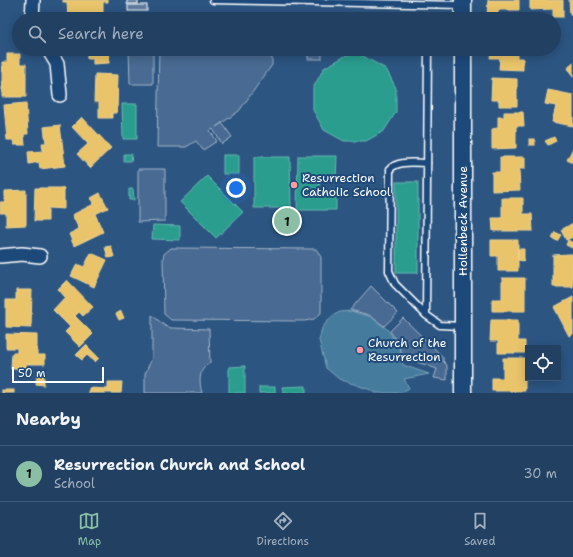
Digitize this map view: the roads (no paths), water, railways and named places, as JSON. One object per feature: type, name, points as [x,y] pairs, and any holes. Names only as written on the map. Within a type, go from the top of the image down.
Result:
[{"type":"street","points":[[32,12],[33,0]]},
{"type":"street","points":[[52,56],[57,64],[60,95]]},
{"type":"street","name":"Hollenbeck Avenue","points":[[463,56],[463,393]]},
{"type":"street","points":[[0,256],[22,254],[40,256]]},
{"type":"lane","points":[[213,0],[429,2],[463,8]]},
{"type":"lane","points":[[426,315],[428,56]]},
{"type":"lane","points":[[427,163],[400,164],[394,165],[390,169],[389,271],[395,284],[426,315],[440,325],[463,326]]},
{"type":"place","name":"Resurrection Catholic School","points":[[294,185]]},
{"type":"place","name":"Resurrection Church and School","points":[[287,221]]},
{"type":"place","name":"Church of the Resurrection","points":[[360,350]]}]
